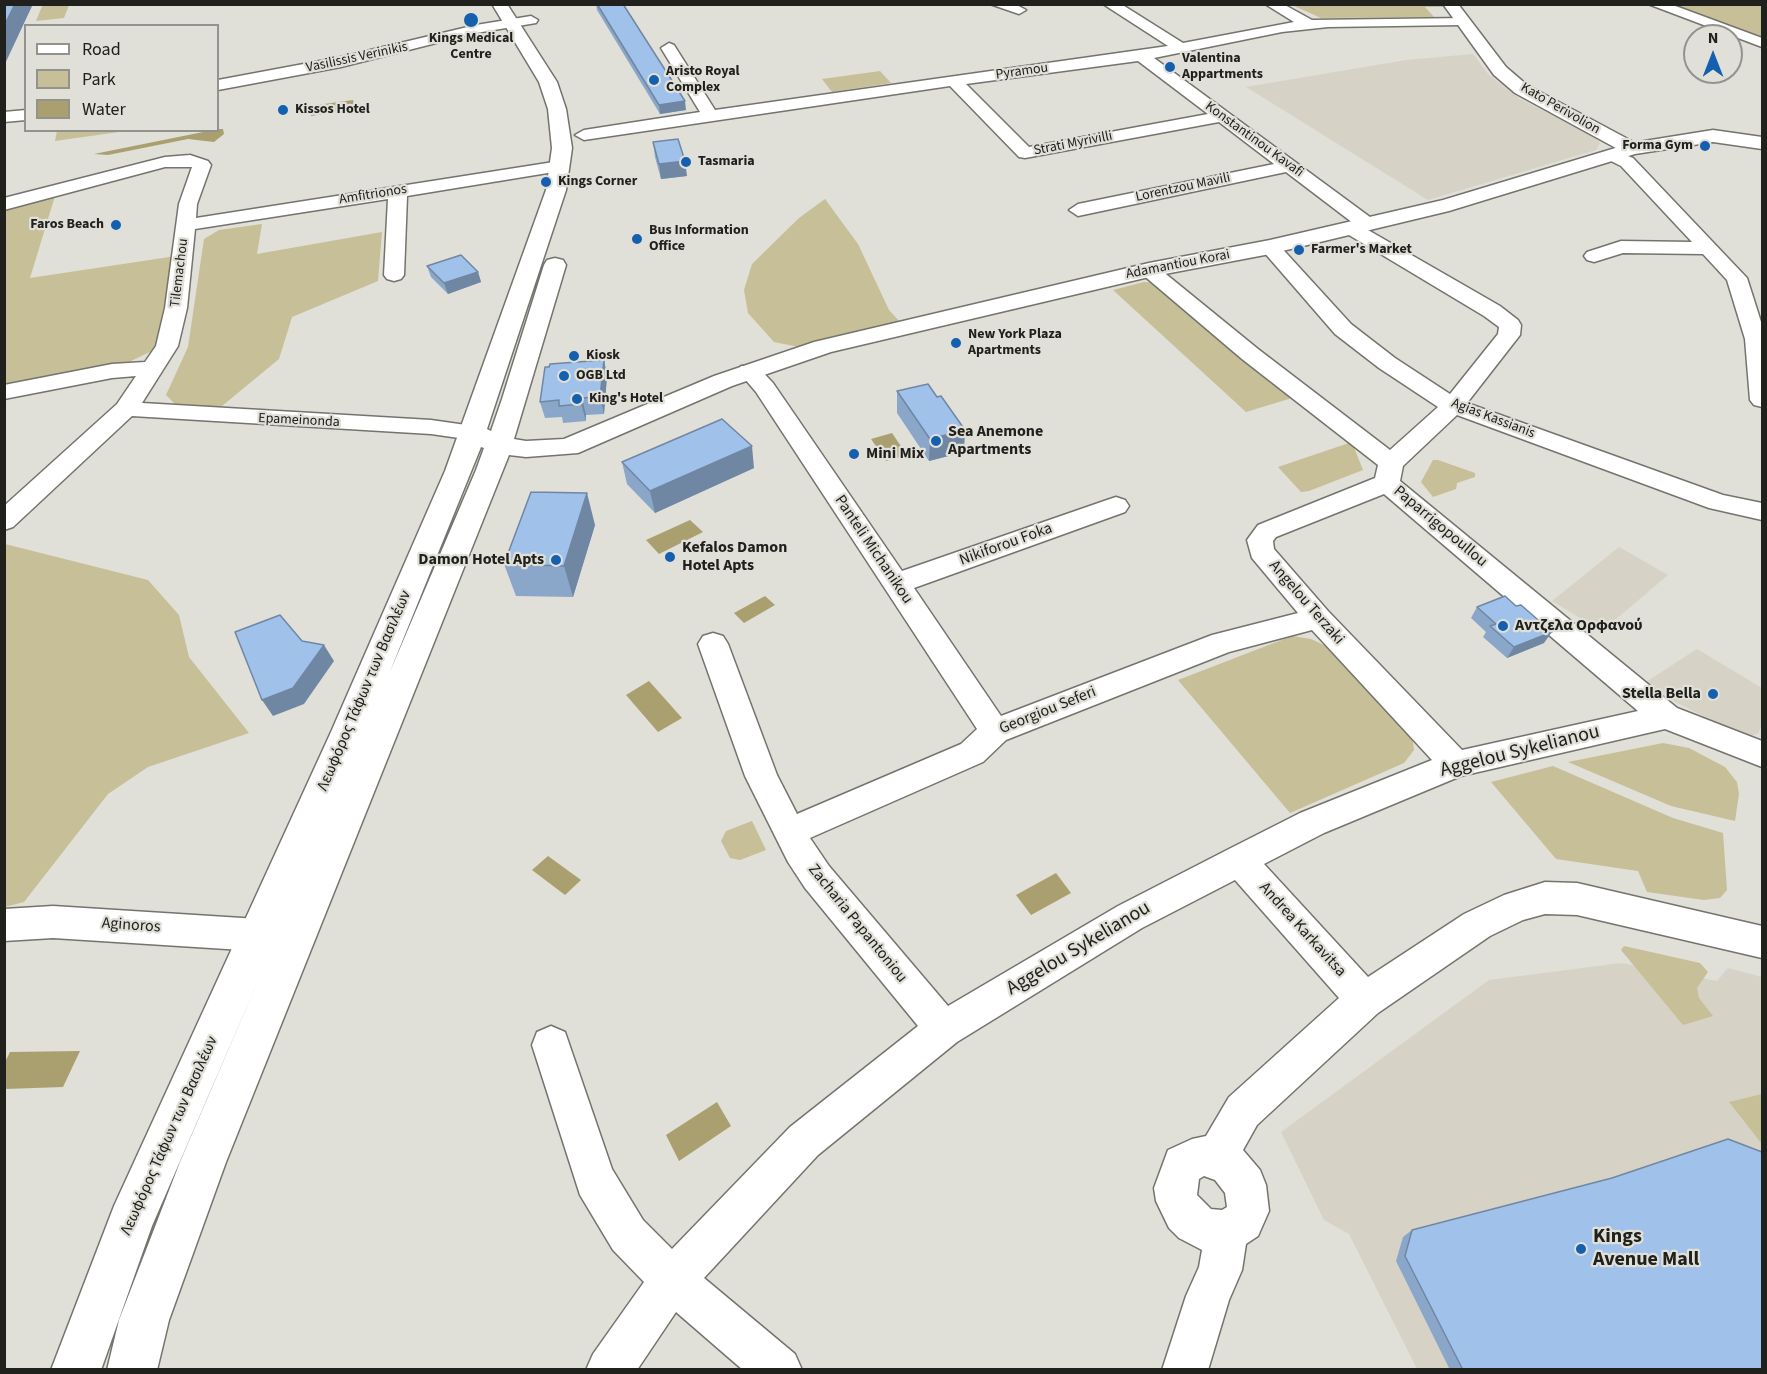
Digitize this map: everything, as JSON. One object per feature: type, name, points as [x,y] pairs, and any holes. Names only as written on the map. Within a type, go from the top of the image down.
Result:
[{"type":"main road","name":"Λεωφόρος Τάφων των Βασιλέων","points":[[132,1370],[144,1320],[203,1162],[480,494],[491,437],[533,262],[556,190],[560,166],[561,132],[552,94],[544,75],[499,4]]},
{"type":"main road","name":"Kato Perivolion","points":[[1450,4],[1500,70],[1521,89],[1623,152]]},
{"type":"main road","points":[[526,12],[570,83]]},
{"type":"main road","points":[[579,113],[584,135],[582,155]]},
{"type":"main road","name":"Adamantiou Korai","points":[[491,437],[526,449],[568,447],[602,430],[749,371],[834,344],[1149,270],[1270,247],[1449,205],[1623,152],[1713,136],[1762,143]]},
{"type":"main road","name":"Λεωφόρος Τάφων των Βασιλέων","points":[[76,1370],[130,1222],[388,638],[491,437],[560,250]]},
{"type":"main road","name":"Adamantiou Korai","points":[[491,437],[557,438],[602,430]]},
{"type":"main road","points":[[480,494],[529,465],[568,447]]},
{"type":"street","points":[[997,4],[1019,10]]},
{"type":"street","points":[[1110,4],[1181,48]]},
{"type":"street","points":[[1272,4],[1309,25]]},
{"type":"street","points":[[1655,4],[1762,43]]},
{"type":"street","name":"Vasilissis Verinikis","points":[[219,85],[341,62],[510,23],[526,12]]},
{"type":"street","name":"Pyramou","points":[[584,135],[1140,56],[1309,25],[1461,21]]},
{"type":"street","points":[[669,48],[710,116]]},
{"type":"street","name":"Konstantinou Kavafi","points":[[1140,56],[1289,166],[1359,226],[1492,311],[1510,325],[1509,335],[1453,406]]},
{"type":"street","name":"Strati Myrivilli","points":[[955,82],[1025,153],[1220,117]]},
{"type":"street","points":[[4,117],[24,115]]},
{"type":"street","points":[[1623,152],[1627,162],[1707,248],[1745,278],[1759,340],[1762,400]]},
{"type":"street","name":"Tilemachou","points":[[4,204],[165,162],[190,160],[199,163],[202,167],[191,190],[171,336],[155,368],[126,409],[4,521]]},
{"type":"street","name":"Amfitrionos","points":[[186,225],[560,166]]},
{"type":"street","name":"Lorentzou Mavili","points":[[1078,210],[1289,166]]},
{"type":"street","points":[[394,275],[398,192]]},
{"type":"street","name":"Agias Kassianis","points":[[1270,247],[1343,329],[1387,363],[1453,406],[1718,502],[1762,511]]},
{"type":"street","points":[[1594,256],[1621,247],[1707,248]]},
{"type":"street","name":"Paparrigopoullou","points":[[1149,270],[1389,473],[1666,717],[1762,753]]},
{"type":"street","points":[[4,392],[112,371],[155,368]]},
{"type":"street","name":"Panteli Michanikou","points":[[749,371],[765,388],[995,731]]},
{"type":"street","points":[[1389,473],[1453,406]]},
{"type":"street","name":"Epameinonda","points":[[126,409],[430,427],[491,437]]},
{"type":"street","name":"Angelou Terzaki","points":[[1389,473],[1267,531],[1260,540],[1261,550],[1318,618],[1456,764]]},
{"type":"street","name":"Nikiforou Foka","points":[[896,584],[1116,506]]},
{"type":"street","name":"Georgiou Seferi","points":[[790,832],[972,753],[995,731],[1222,643],[1318,618]]},
{"type":"street","name":"Zacharia Papantoniou","points":[[713,644],[761,776],[790,832],[817,877],[944,1029]]},
{"type":"street","name":"Aggelou Sykelianou","points":[[609,1370],[672,1280],[804,1141],[944,1029],[1130,917],[1312,823],[1456,764],[1666,717]]},
{"type":"street","name":"Andrea Karkavitsa","points":[[1239,860],[1365,1000]]},
{"type":"street","points":[[1216,1158],[1243,1111],[1365,1000],[1477,925],[1516,906],[1545,898],[1577,898],[1762,942]]},
{"type":"street","name":"Aginoros","points":[[4,926],[53,922],[258,935]]},
{"type":"street","points":[[551,1045],[595,1180],[628,1235],[672,1280],[779,1370]]},
{"type":"street","points":[[1204,1156],[1216,1158],[1238,1173],[1245,1185],[1248,1198],[1248,1211],[1243,1221],[1227,1232],[1205,1230],[1194,1223],[1177,1201],[1175,1188],[1183,1165],[1192,1159],[1204,1156]]},
{"type":"street","points":[[1185,1370],[1208,1296],[1220,1270],[1227,1232]]},
{"type":"shaded area","points":[[1473,54],[1489,75],[1520,99],[1592,135],[1600,143],[1596,150],[1428,200],[1246,87],[1406,60]]},
{"type":"shaded area","points":[[1619,547],[1668,575],[1602,631],[1552,601]]},
{"type":"shaded area","name":"Stella Bella","points":[[1697,649],[1762,688],[1762,724],[1758,734],[1747,736],[1724,727],[1672,700],[1646,682]]},
{"type":"shaded area","name":"Kings Avenue Mall","points":[[1621,963],[1717,981],[1728,968],[1762,977],[1762,1369],[1417,1369],[1349,1234],[1324,1220],[1281,1132],[1489,980]]},
{"type":"green space","points":[[43,4],[69,5],[64,18],[36,21]]},
{"type":"green space","points":[[1444,4],[1447,7],[1425,7],[1434,17],[1321,18],[1292,5]]},
{"type":"green space","points":[[1759,4],[1762,6],[1762,38],[1743,31],[1743,24],[1723,24],[1671,5]]},
{"type":"green space","points":[[880,71],[891,83],[832,92],[822,79]]},
{"type":"green space","points":[[57,132],[119,132],[55,141]]},
{"type":"green space","points":[[55,196],[30,278],[176,256],[156,349],[129,362],[5,384],[5,210]]},
{"type":"green space","points":[[825,199],[858,244],[889,310],[900,322],[799,347],[774,342],[748,313],[744,290],[752,264],[799,218]]},
{"type":"green space","points":[[262,224],[257,254],[382,232],[378,281],[292,317],[279,359],[222,406],[177,406],[166,395],[188,347],[204,239],[219,230]]},
{"type":"green space","points":[[1144,282],[1155,283],[1292,398],[1246,412],[1113,290]]},
{"type":"green space","points":[[1349,443],[1353,445],[1363,470],[1309,491],[1301,492],[1278,467]]},
{"type":"green space","points":[[1433,460],[1475,473],[1475,477],[1457,483],[1456,489],[1433,497],[1421,482]]},
{"type":"green space","points":[[5,544],[148,580],[179,615],[189,657],[249,733],[148,767],[108,794],[24,902],[5,907]]},
{"type":"green space","points":[[1292,636],[1311,639],[1328,647],[1412,735],[1414,750],[1404,763],[1290,813],[1178,680]]},
{"type":"green space","points":[[1663,743],[1689,748],[1725,767],[1737,782],[1739,794],[1735,821],[1671,806],[1568,762]]},
{"type":"green space","points":[[1553,766],[1673,818],[1723,833],[1727,890],[1720,898],[1704,900],[1647,892],[1638,871],[1556,859],[1491,782]]},
{"type":"green space","points":[[752,821],[766,850],[740,860],[730,858],[721,841],[726,831]]},
{"type":"green space","points":[[1624,946],[1700,963],[1708,972],[1697,988],[1699,998],[1713,1016],[1683,1025],[1621,950]]},
{"type":"green space","points":[[1762,1094],[1762,1144],[1729,1102]]},
{"type":"water","points":[[353,100],[355,109],[311,116],[310,106]]},
{"type":"water","points":[[219,129],[223,129],[224,134],[214,142],[188,139],[108,155],[94,154],[203,132],[219,132]]},
{"type":"water","points":[[892,433],[907,455],[886,461],[871,439]]},
{"type":"water","points":[[690,520],[703,532],[659,554],[646,540]]},
{"type":"water","points":[[765,596],[775,605],[744,623],[734,613]]},
{"type":"water","points":[[649,681],[682,718],[658,732],[626,695]]},
{"type":"water","points":[[548,856],[581,880],[565,895],[532,870]]},
{"type":"water","points":[[1056,873],[1071,893],[1031,915],[1016,895]]},
{"type":"water","points":[[80,1051],[63,1087],[5,1089],[5,1062],[10,1052]]},
{"type":"water","points":[[717,1102],[731,1126],[679,1161],[666,1135]]},
{"type":"building","points":[[4,4],[15,4],[4,26]]},
{"type":"building","name":"Aristo Royal Complex","points":[[597,4],[623,4],[685,101],[659,105]]},
{"type":"building","points":[[678,139],[685,161],[659,164],[653,142]]},
{"type":"building","points":[[461,255],[478,272],[444,283],[427,266]]},
{"type":"building","points":[[604,360],[600,397],[582,398],[581,404],[559,406],[559,400],[540,402],[545,367],[549,367],[550,364]]},
{"type":"building","points":[[928,384],[937,397],[941,396],[965,430],[930,439],[897,391]]},
{"type":"building","points":[[722,419],[752,446],[650,491],[622,462]]},
{"type":"building","points":[[531,492],[587,493],[564,566],[504,564]]},
{"type":"building","points":[[1505,596],[1516,606],[1521,605],[1552,632],[1514,647],[1490,626],[1496,624],[1477,607]]},
{"type":"building","points":[[280,615],[302,641],[324,645],[293,688],[262,700],[235,632]]},
{"type":"building","name":"Kings Avenue Mall","points":[[1728,1139],[1762,1152],[1762,1370],[1463,1370],[1405,1256],[1412,1230],[1612,1178]]},
{"type":"place","name":"Kings Medical Centre","points":[[471,20]]},
{"type":"place","name":"Valentina Appartments","points":[[1170,67]]},
{"type":"place","name":"Aristo Royal Complex","points":[[654,80]]},
{"type":"place","name":"Kissos Hotel","points":[[283,110]]},
{"type":"place","name":"Forma Gym","points":[[1705,146]]},
{"type":"place","name":"Tasmaria","points":[[686,162]]},
{"type":"place","name":"Kings Corner","points":[[546,182]]},
{"type":"place","name":"Faros Beach","points":[[116,225]]},
{"type":"place","name":"Bus Information Office","points":[[637,239]]},
{"type":"place","name":"Farmer's Market","points":[[1299,250]]},
{"type":"place","name":"New York Plaza Apartments","points":[[956,343]]},
{"type":"place","name":"Kiosk","points":[[574,356]]},
{"type":"place","name":"OGB Ltd","points":[[564,376]]},
{"type":"place","name":"King's Hotel","points":[[577,399]]},
{"type":"place","name":"Sea Anemone Apartments","points":[[936,441]]},
{"type":"place","name":"Mini Mix","points":[[854,454]]},
{"type":"place","name":"Kefalos Damon Hotel Apts","points":[[670,557]]},
{"type":"place","name":"Damon Hotel Apts","points":[[556,560]]},
{"type":"place","name":"Αντζελα Ορφανού","points":[[1503,626]]},
{"type":"place","name":"Stella Bella","points":[[1713,694]]},
{"type":"place","name":"Kings Avenue Mall","points":[[1581,1249]]}]
